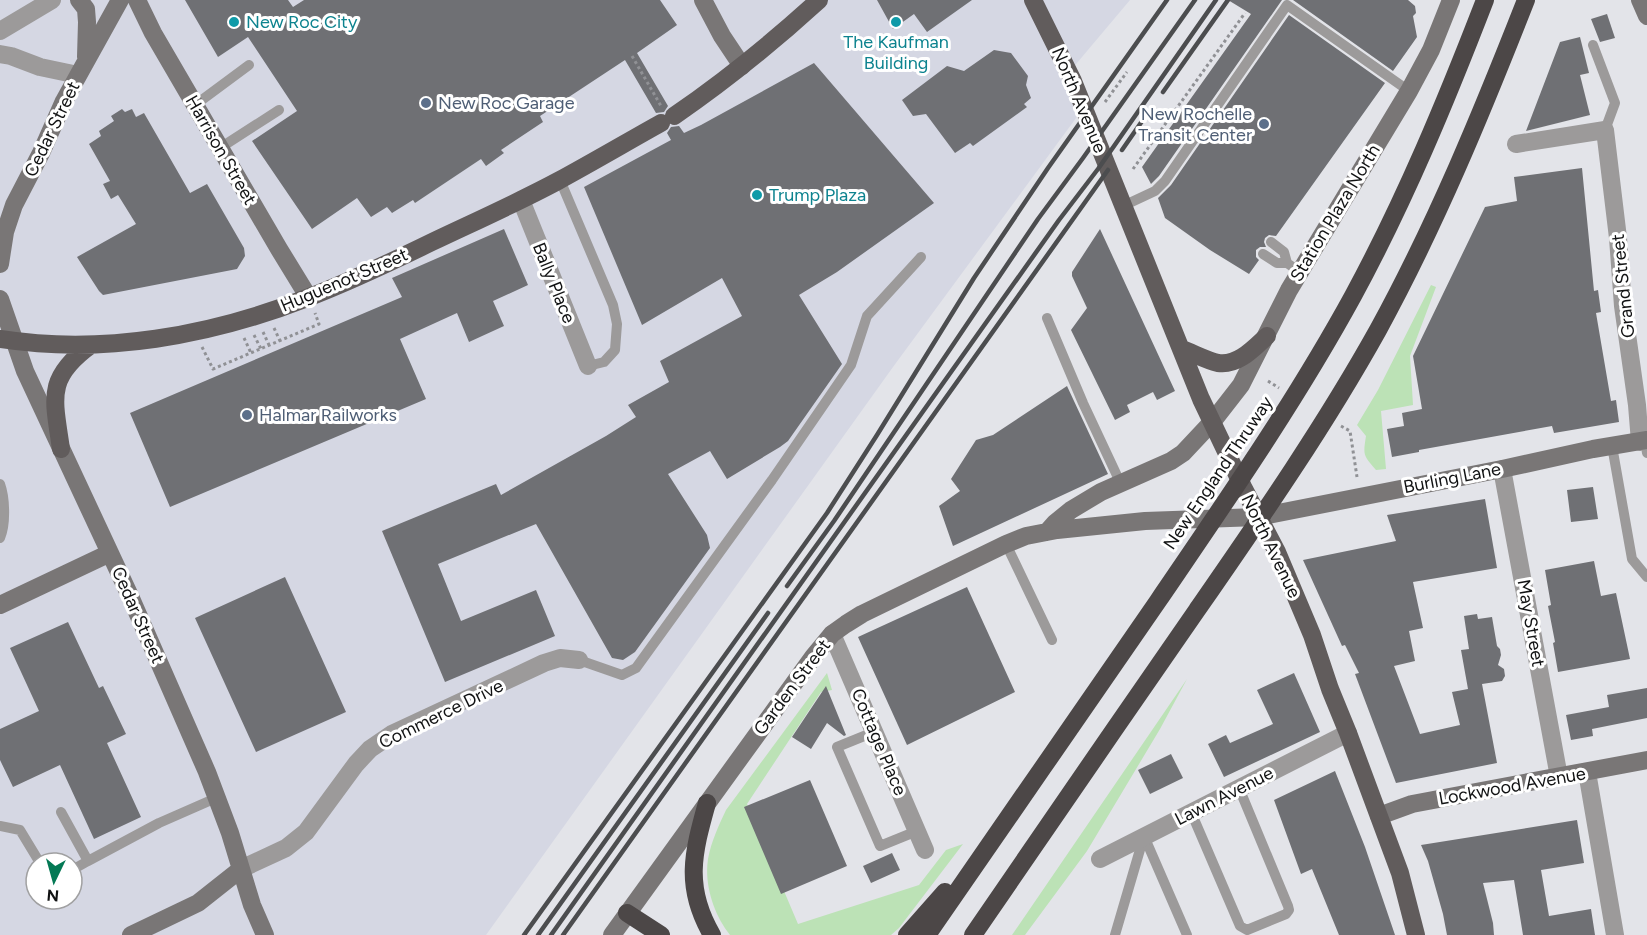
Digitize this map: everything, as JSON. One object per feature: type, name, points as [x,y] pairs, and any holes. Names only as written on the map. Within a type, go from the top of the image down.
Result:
[{"type":"highway","name":"New England Thruway","points":[[927,935],[1286,410],[1382,241],[1436,123],[1485,0]]},
{"type":"highway","points":[[973,935],[1244,542],[1366,350],[1440,207],[1479,118],[1526,0]]},
{"type":"highway","points":[[707,803],[697,841],[693,873],[698,905],[712,935]]},
{"type":"highway","points":[[907,935],[997,835]]},
{"type":"highway","points":[[627,913],[661,935]]},
{"type":"main road","points":[[79,0],[86,9],[87,15],[82,69]]},
{"type":"main road","name":"Cedar Street","points":[[0,264],[5,232],[14,205],[41,153],[64,101],[120,0]]},
{"type":"main road","name":"Harrison Street","points":[[137,0],[153,33],[311,305]]},
{"type":"main road","points":[[703,0],[722,36],[742,66]]},
{"type":"main road","name":"Huguenot Street","points":[[7,341],[91,345],[159,339],[311,305],[409,253],[560,180],[665,115],[705,95],[819,0]]},
{"type":"main road","name":"North Avenue","points":[[1033,0],[1073,81],[1202,399],[1277,552],[1312,635],[1330,689],[1400,873],[1416,935]]},
{"type":"main road","points":[[1046,0],[1047,27]]},
{"type":"main road","name":"Station Plaza North","points":[[1120,482],[1171,461],[1183,453],[1213,421],[1241,385],[1267,336],[1293,268],[1409,91],[1431,50],[1451,0]]},
{"type":"main road","points":[[1640,0],[1647,16]]},
{"type":"main road","name":"Cedar Street","points":[[0,299],[7,341],[25,371],[183,714],[230,833],[252,905],[265,935]]},
{"type":"main road","points":[[1182,349],[1219,363],[1233,362],[1246,355],[1267,336]]},
{"type":"main road","points":[[61,449],[55,402],[57,384],[65,368],[91,345]]},
{"type":"main road","name":"Burling Lane","points":[[1258,517],[1612,446],[1645,444]]},
{"type":"main road","name":"Garden Street","points":[[1047,532],[1071,510],[1120,482]]},
{"type":"main road","name":"Garden Street","points":[[612,935],[806,666],[832,634],[846,624],[862,614],[1026,536],[1145,521],[1258,517]]},
{"type":"main road","points":[[0,605],[110,553]]},
{"type":"main road","name":"Lockwood Avenue","points":[[1379,816],[1412,804],[1647,760]]},
{"type":"main road","points":[[131,935],[198,903],[241,869]]},
{"type":"street","points":[[0,31],[52,0]]},
{"type":"street","points":[[0,54],[40,67],[82,69]]},
{"type":"street","points":[[1516,144],[1605,130]]},
{"type":"street","name":"Grand Street","points":[[1605,130],[1618,238],[1623,306],[1645,444]]},
{"type":"street","name":"Bally Place","points":[[521,200],[588,366]]},
{"type":"street","name":"May Street","points":[[1502,469],[1559,777]]},
{"type":"street","name":"Cottage Place","points":[[832,634],[925,850]]},
{"type":"street","name":"Commerce Drive","points":[[241,869],[286,848],[306,832],[356,764],[370,749],[392,734],[544,663],[560,658],[579,660]]},
{"type":"street","name":"Lawn Avenue","points":[[1100,859],[1348,733]]},
{"type":"street","points":[[1587,772],[1615,935]]},
{"type":"lane","points":[[1123,206],[1155,191],[1165,182],[1287,5],[1409,91]]},
{"type":"lane","points":[[1593,45],[1615,103],[1605,130]]},
{"type":"lane","points":[[195,105],[249,65]]},
{"type":"lane","points":[[220,148],[279,110]]},
{"type":"lane","points":[[560,180],[613,305],[617,324],[615,350],[604,362],[588,366]]},
{"type":"lane","points":[[1271,242],[1284,252],[1293,268]]},
{"type":"lane","points":[[1263,254],[1277,263],[1293,268]]},
{"type":"lane","points":[[579,660],[622,675],[636,668],[851,366],[867,316],[921,257]]},
{"type":"lane","points":[[1047,318],[1120,482]]},
{"type":"lane","points":[[1612,446],[1632,558],[1647,577]]},
{"type":"lane","points":[[0,484],[3,532],[0,538]]},
{"type":"lane","points":[[1006,544],[1052,640]]},
{"type":"lane","points":[[874,732],[837,747],[880,846],[917,831]]},
{"type":"lane","points":[[1191,812],[1240,926],[1247,930],[1286,914],[1289,910],[1288,906],[1239,788]]},
{"type":"lane","points":[[84,863],[159,823],[216,798]]},
{"type":"lane","points":[[61,812],[88,861]]},
{"type":"lane","points":[[0,826],[20,830],[33,851]]},
{"type":"lane","points":[[1115,935],[1144,836]]},
{"type":"lane","points":[[1144,836],[1187,935]]},
{"type":"path","points":[[1133,169],[1245,13]]},
{"type":"path","points":[[632,56],[665,115]]},
{"type":"path","points":[[1105,102],[1127,72]]},
{"type":"path","points":[[202,346],[213,369],[319,324],[311,305]]},
{"type":"path","points":[[273,327],[280,341]]},
{"type":"path","points":[[262,330],[270,345]]},
{"type":"path","points":[[253,333],[261,349]]},
{"type":"path","points":[[243,336],[251,353]]},
{"type":"path","points":[[1350,431],[1357,477]]},
{"type":"shaded area","points":[[0,0],[1130,0],[1066,76],[1079,114],[893,367],[486,935],[0,935]]},
{"type":"green space","points":[[1431,285],[1436,287],[1410,356],[1413,405],[1381,411],[1386,469],[1376,470],[1366,458],[1364,451],[1366,436],[1357,425],[1378,390]]},
{"type":"green space","points":[[827,673],[832,690],[821,692],[747,804],[798,924],[919,885],[946,850],[963,844],[899,928],[891,935],[730,935],[719,918],[709,889],[707,869],[713,840],[726,810]]},
{"type":"green space","points":[[1187,679],[1087,851],[1025,935],[1012,935]]},
{"type":"building","name":"New Roc Garage","points":[[185,0],[288,0],[293,7],[304,0],[660,0],[677,25],[637,53],[668,106],[664,112],[656,113],[625,60],[540,116],[543,122],[501,150],[504,153],[486,166],[481,159],[415,203],[413,200],[392,213],[387,207],[371,217],[357,198],[312,229],[252,141],[297,111],[248,37],[218,57]]},
{"type":"building","points":[[877,0],[972,0],[927,32],[914,14],[893,29]]},
{"type":"building","points":[[1228,0],[1282,0],[1159,176],[1151,184],[1142,167],[1251,14]]},
{"type":"building","points":[[1293,0],[1408,0],[1415,6],[1416,13],[1413,16],[1417,37],[1393,71]]},
{"type":"building","points":[[1607,14],[1615,38],[1600,42],[1591,19]]},
{"type":"building","name":"New Rochelle Transit Center","points":[[1289,15],[1385,83],[1276,236],[1269,235],[1264,242],[1266,247],[1256,250],[1256,257],[1259,260],[1249,274],[1165,218],[1158,198],[1171,185]]},
{"type":"building","points":[[1580,37],[1589,73],[1580,75],[1590,115],[1526,131],[1560,42]]},
{"type":"building","points":[[994,50],[1011,53],[1028,76],[1026,85],[1031,98],[1024,104],[1027,107],[973,146],[970,143],[955,153],[926,114],[913,116],[902,100],[947,66],[964,71]]},
{"type":"building","points":[[814,63],[934,203],[837,272],[799,295],[842,364],[788,441],[780,447],[727,479],[710,451],[668,474],[707,535],[710,548],[635,652],[623,660],[612,658],[536,524],[438,564],[461,621],[536,590],[555,636],[445,682],[382,531],[496,484],[501,495],[606,436],[636,417],[628,405],[669,382],[660,361],[742,316],[722,278],[642,325],[584,187],[671,140],[667,133],[671,127],[679,126],[684,133]]},
{"type":"building","points":[[122,109],[125,112],[132,109],[136,117],[144,113],[190,193],[207,184],[244,248],[245,256],[237,269],[103,295],[99,291],[77,257],[136,224],[118,195],[111,199],[103,184],[110,181],[89,144],[101,136],[99,131],[114,121],[111,116]]},
{"type":"building","points":[[1582,168],[1594,291],[1598,290],[1601,312],[1596,313],[1611,401],[1616,400],[1619,422],[1554,433],[1552,426],[1392,457],[1387,429],[1404,426],[1402,413],[1422,409],[1413,356],[1485,207],[1517,201],[1514,177]]},
{"type":"building","points":[[504,229],[528,285],[493,301],[504,326],[469,342],[457,313],[400,339],[426,399],[170,507],[130,413],[402,297],[392,278]]},
{"type":"building","points":[[1100,229],[1175,391],[1157,400],[1153,392],[1127,405],[1130,412],[1115,420],[1071,330],[1087,308],[1072,272]]},
{"type":"building","points":[[1067,386],[1108,474],[953,546],[939,506],[960,491],[951,479],[976,440],[993,435]]},
{"type":"building","points":[[1593,487],[1598,519],[1571,522],[1567,490]]},
{"type":"building","points":[[1485,499],[1497,568],[1413,582],[1423,628],[1409,631],[1415,661],[1394,666],[1420,734],[1460,725],[1452,692],[1468,689],[1461,650],[1469,649],[1464,616],[1477,614],[1478,619],[1492,617],[1497,646],[1501,655],[1498,665],[1504,669],[1505,676],[1502,681],[1482,684],[1497,763],[1396,783],[1355,674],[1359,673],[1345,645],[1342,646],[1303,560],[1396,541],[1387,515]]},
{"type":"building","points":[[1594,561],[1601,596],[1616,593],[1630,659],[1558,672],[1545,570]]},
{"type":"building","points":[[285,577],[346,712],[256,752],[195,618]]},
{"type":"building","points":[[967,587],[1015,692],[907,745],[858,637]]},
{"type":"building","points":[[68,622],[99,688],[103,686],[126,734],[107,743],[141,817],[94,839],[60,765],[13,787],[0,760],[0,729],[39,711],[10,648]]},
{"type":"building","points":[[1294,673],[1320,732],[1224,777],[1208,744],[1226,735],[1230,743],[1273,724],[1257,690]]},
{"type":"building","points":[[826,686],[846,735],[844,736],[827,723],[811,749],[792,737]]},
{"type":"building","points":[[1647,688],[1647,718],[1592,729],[1593,736],[1571,740],[1566,715],[1609,707],[1607,695]]},
{"type":"building","points":[[1171,754],[1183,778],[1150,794],[1138,770]]},
{"type":"building","points":[[1335,771],[1365,847],[1395,935],[1339,935],[1312,869],[1301,874],[1274,800]]},
{"type":"building","points":[[810,780],[847,866],[781,894],[744,807]]},
{"type":"building","points":[[1577,820],[1584,863],[1541,870],[1549,916],[1591,909],[1595,935],[1523,935],[1514,880],[1483,883],[1494,935],[1447,935],[1428,861],[1421,845]]},
{"type":"building","points":[[892,853],[900,870],[871,883],[863,866]]},
{"type":"railway","points":[[524,935],[827,513],[974,278],[1048,168],[1167,0]]},
{"type":"railway","points":[[787,586],[834,521],[1038,219],[1195,0]]},
{"type":"railway","points":[[551,935],[1216,0]]},
{"type":"railway","points":[[1163,92],[1228,0]]},
{"type":"railway","points":[[1122,150],[1147,114]]},
{"type":"railway","points":[[563,935],[1108,170]]},
{"type":"railway","points":[[538,935],[768,613]]},
{"type":"place","name":"New Roc City","points":[[234,22]]},
{"type":"place","name":"The Kaufman Building","points":[[896,22]]},
{"type":"place","name":"New Roc Garage","points":[[426,103]]},
{"type":"place","name":"New Rochelle Transit Center","points":[[1264,124]]},
{"type":"place","name":"Trump Plaza","points":[[757,195]]},
{"type":"place","name":"Halmar Railworks","points":[[247,415]]}]
